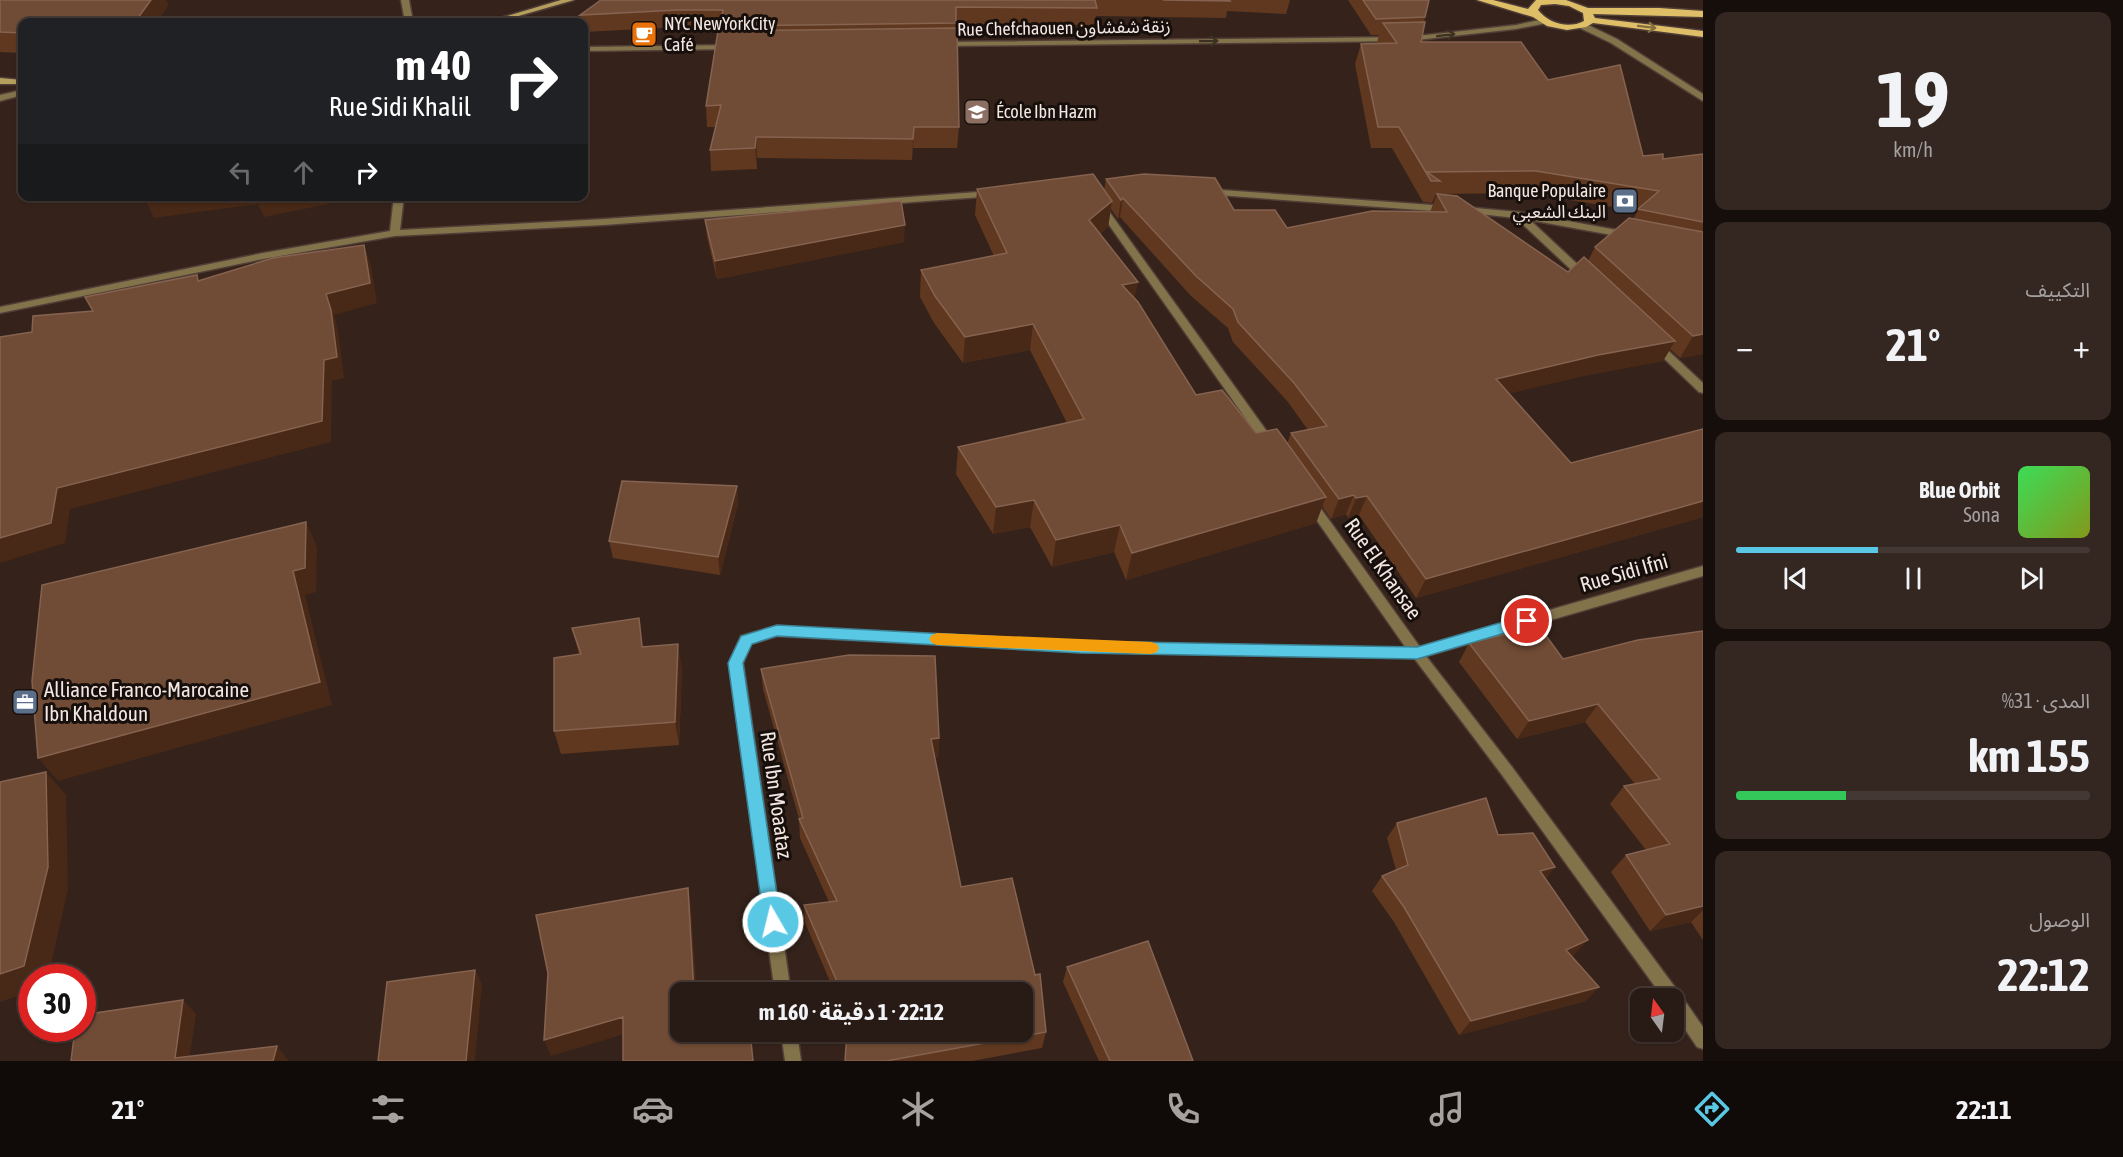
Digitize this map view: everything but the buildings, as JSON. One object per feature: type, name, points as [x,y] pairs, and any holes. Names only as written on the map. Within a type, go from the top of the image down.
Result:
[{"type":"main road","points":[[1482,0],[1534,14],[1544,21],[1568,27],[1587,19],[1659,10],[1703,15]]},
{"type":"main road","points":[[1534,14],[1533,7],[1537,1],[1563,2],[1587,19],[1703,33]]},
{"type":"street","points":[[405,0],[409,18]]},
{"type":"street","points":[[505,18],[570,0]]},
{"type":"street","points":[[1587,19],[1614,41],[1703,98]]},
{"type":"street","name":"Rue Chefchaouen زنقة شفشاون","points":[[938,44],[1408,39],[1544,21]]},
{"type":"street","points":[[588,49],[737,47]]},
{"type":"street","points":[[0,81],[18,82]]},
{"type":"street","points":[[0,98],[18,94]]},
{"type":"street","points":[[1197,191],[1519,214],[1638,237]]},
{"type":"street","points":[[0,310],[220,265],[396,233],[616,221],[1005,193]]},
{"type":"street","points":[[1094,197],[1273,449]]},
{"type":"street","points":[[396,233],[399,201]]},
{"type":"street","points":[[1519,214],[1594,286]]},
{"type":"street","points":[[1645,334],[1703,389]]},
{"type":"street","name":"Rue El Khansae","points":[[1300,488],[1417,653],[1507,771],[1666,988]]},
{"type":"street","name":"Rue Sidi Ifni","points":[[746,640],[777,631],[1080,647],[1417,653],[1703,571]]},
{"type":"street","name":"Rue Ibn Moaataz","points":[[746,640],[736,663],[781,982]]},
{"type":"street","name":"Rue El Khansae","points":[[1684,1013],[1703,1041]]},
{"type":"street","points":[[790,1042],[793,1061]]},
{"type":"slow traffic","points":[[937,639],[1080,647],[1151,648]]},
{"type":"place","name":"NYC NewYorkCity Café","points":[[644,34]]},
{"type":"place","name":"École Ibn Hazm","points":[[977,112]]},
{"type":"place","name":"Banque Populaire البنك الشعبي","points":[[1625,201]]},
{"type":"place","name":"Alliance Franco-Marocaine Ibn Khaldoun","points":[[25,702]]},
{"type":"route","points":[[773,922],[736,663],[746,640],[777,631],[1080,647],[1417,653],[1527,621]]}]
